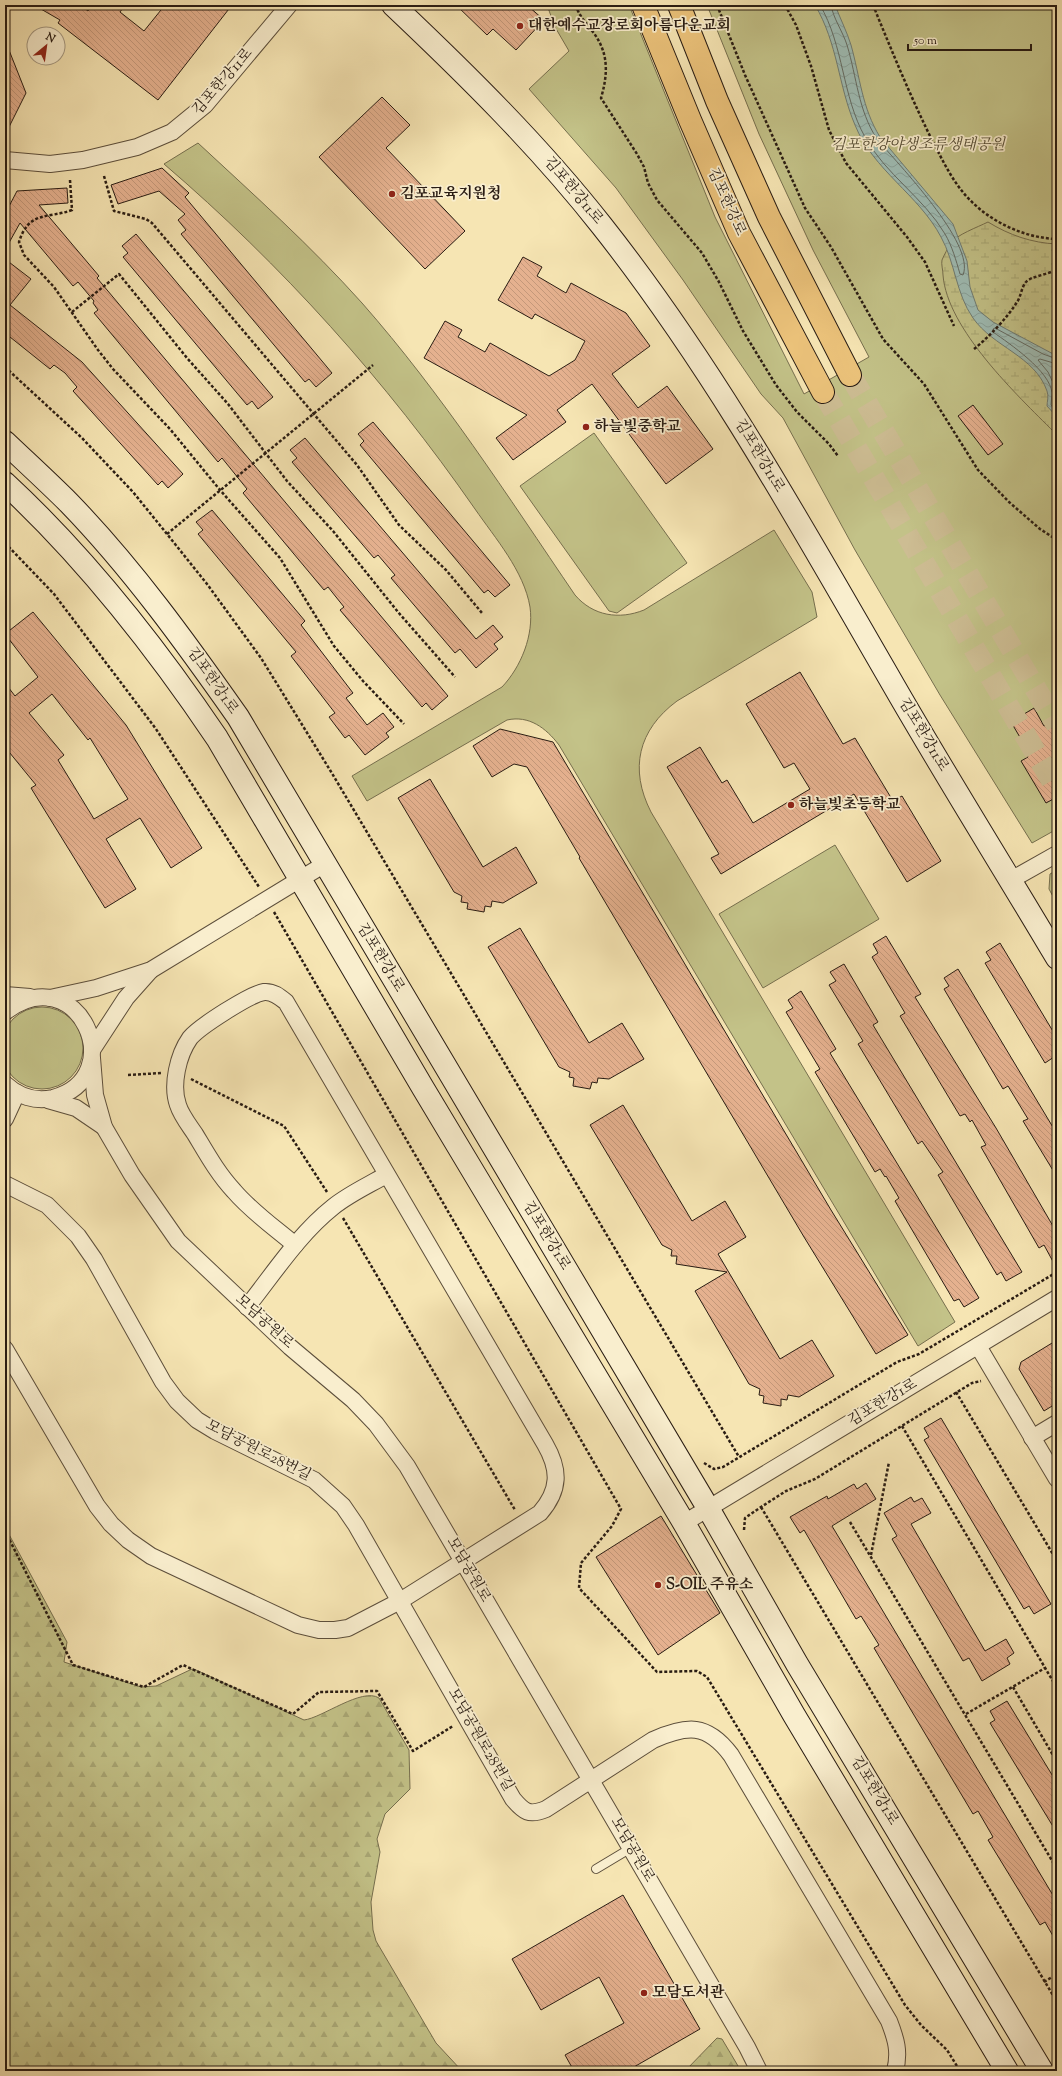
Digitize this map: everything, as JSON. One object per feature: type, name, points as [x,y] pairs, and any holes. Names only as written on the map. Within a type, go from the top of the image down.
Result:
[{"type":"highway","name":"김포한강로","points":[[643,5],[690,120],[739,233],[823,392]]},
{"type":"highway","points":[[679,5],[717,101],[768,217],[850,375]]},
{"type":"street","name":"김포한강11로","points":[[5,160],[50,164],[83,160],[137,147],[172,132],[205,105],[289,5]]},
{"type":"street","name":"김포한강11로","points":[[392,5],[516,125],[567,183],[646,283],[734,414],[808,536],[916,723],[1057,942]]},
{"type":"street","name":"김포한강11로","points":[[402,5],[530,129],[611,227],[654,284],[716,374],[1015,878],[1057,958]]},
{"type":"street","name":"김포한강1로","points":[[5,442],[69,503],[112,551],[194,655],[238,717],[708,1508],[797,1664],[1042,2071]]},
{"type":"street","name":"김포한강1로","points":[[5,483],[64,540],[111,595],[181,684],[217,738],[684,1523],[798,1722],[1007,2071]]},
{"type":"street","points":[[1015,878],[1057,854]]},
{"type":"street","points":[[5,995],[50,998],[96,988],[151,970],[325,864]]},
{"type":"street","points":[[47,1099],[62,1095],[76,1086],[86,1074],[92,1054],[126,998],[151,970]]},
{"type":"street","points":[[5,1349],[97,1506],[111,1524],[128,1540],[151,1556],[298,1625],[319,1630],[348,1628],[400,1601],[540,1513],[550,1501],[556,1474],[554,1459],[386,1175],[286,1002],[278,995],[265,992],[253,996],[199,1028],[190,1039],[182,1053],[175,1088],[178,1105],[219,1173],[255,1212],[296,1245]]},
{"type":"street","points":[[5,1012],[17,1003],[33,998]]},
{"type":"street","points":[[50,998],[66,1003],[78,1013],[88,1027],[92,1042],[96,1095],[104,1127]]},
{"type":"street","points":[[5,1118],[11,1089],[30,1098],[47,1099],[76,1108],[104,1127]]},
{"type":"street","name":"모담공원로","points":[[104,1127],[141,1188],[178,1241],[247,1307],[342,1390],[376,1424],[407,1466],[747,2046],[759,2071]]},
{"type":"street","points":[[247,1307],[296,1245],[335,1205],[386,1175]]},
{"type":"street","name":"모담공원로28번길","points":[[5,1184],[47,1205],[78,1236],[94,1259],[163,1382],[177,1402],[197,1420],[215,1431],[314,1480],[343,1506],[356,1525],[468,1718],[513,1799],[522,1810],[535,1814],[546,1809],[653,1740],[672,1732],[689,1728],[706,1732],[720,1742],[731,1755],[889,2021],[896,2038],[898,2057],[895,2071]]},
{"type":"street","name":"김포한강1로","points":[[684,1523],[1057,1298]]},
{"type":"street","points":[[978,1346],[1057,1479]]},
{"type":"street","points":[[1032,1438],[1057,1423]]},
{"type":"lane","points":[[596,1869],[631,1848]]},
{"type":"path","points":[[576,5],[580,15],[594,34],[606,64],[607,79],[601,98],[637,154],[648,183],[657,200],[702,253],[719,282],[744,331],[776,385],[797,412],[829,444],[838,456]]},
{"type":"path","points":[[717,5],[745,75],[805,208],[831,247],[882,339],[924,384],[978,470],[1009,502],[1040,529],[1057,540]]},
{"type":"path","points":[[785,5],[796,25],[811,66],[829,130],[846,163],[903,231],[925,262],[954,326]]},
{"type":"path","points":[[873,5],[923,120],[944,163],[962,192],[996,221],[1021,233],[1046,239],[1057,239]]},
{"type":"path","points":[[104,176],[114,211],[146,219],[152,223],[364,474],[399,525],[446,570],[482,613]]},
{"type":"path","points":[[70,180],[72,210],[37,218],[27,225],[19,242],[24,255],[54,287],[108,362],[170,429],[220,490],[286,566],[334,646],[404,724]]},
{"type":"path","points":[[974,349],[982,343],[1017,302],[1025,282],[1032,278],[1049,274],[1057,270]]},
{"type":"path","points":[[72,312],[119,274],[187,358],[219,393],[298,493],[333,531],[407,623],[455,677]]},
{"type":"path","points":[[168,534],[373,365]]},
{"type":"path","points":[[5,367],[82,438],[132,492],[168,534],[239,626],[280,688],[739,1457]]},
{"type":"path","points":[[5,543],[54,594],[156,729],[266,899],[621,1508],[612,1526],[580,1563],[579,1588],[657,1672],[697,1671],[707,1678],[905,2006],[921,2026],[948,2050],[960,2071]]},
{"type":"path","points":[[1056,879],[1057,888]]},
{"type":"path","points":[[128,1075],[177,1072],[284,1126],[335,1205],[524,1524]]},
{"type":"path","points":[[702,1459],[710,1467],[719,1468],[897,1362],[919,1354],[1057,1272]]},
{"type":"path","points":[[745,1533],[743,1526],[746,1518],[786,1491],[815,1479],[956,1392],[977,1381],[986,1383]]},
{"type":"path","points":[[956,1392],[1057,1561]]},
{"type":"path","points":[[902,1426],[1057,1688]]},
{"type":"path","points":[[871,1556],[889,1462]]},
{"type":"path","points":[[761,1507],[1057,2002]]},
{"type":"path","points":[[850,1522],[1057,1868]]},
{"type":"path","points":[[5,1531],[73,1665],[144,1687],[183,1665],[293,1714],[319,1692],[377,1691],[413,1751],[468,1718]]},
{"type":"path","points":[[966,1714],[1045,1668]]},
{"type":"path","points":[[1013,1687],[1057,1762]]},
{"type":"path","points":[[1044,1982],[1057,1974]]},
{"type":"green space","name":"김포한강야생조류생태공원","points":[[547,5],[629,5],[715,217],[804,394],[869,357],[813,250],[759,134],[707,5],[1057,5],[1057,829],[1032,843],[940,695],[855,550],[783,418],[761,394],[683,280],[616,188],[529,89],[569,51],[555,27]]},
{"type":"green space","points":[[198,143],[323,261],[362,303],[447,409],[575,595],[590,608],[598,612],[616,615],[625,615],[644,610],[774,530],[812,592],[817,617],[677,701],[664,712],[653,725],[641,751],[639,766],[640,781],[644,796],[651,812],[955,1322],[918,1346],[559,745],[554,739],[543,728],[530,721],[523,719],[507,720],[367,801],[352,776],[502,687],[515,670],[525,650],[528,639],[531,618],[527,594],[522,581],[500,543],[441,462],[369,370],[291,284],[208,203],[164,164]]},
{"type":"green space","points":[[988,222],[1021,238],[1057,244],[1057,428],[1054,432],[986,360],[970,339],[947,296],[942,263],[946,252],[951,243],[957,237]]},
{"type":"green space","points":[[594,433],[687,563],[617,613],[609,611],[520,486]]},
{"type":"green space","points":[[835,845],[879,919],[763,988],[719,914]]},
{"type":"green space","points":[[1057,870],[1057,904],[1049,889],[1050,874]]},
{"type":"green space","points":[[42,1007],[58,1011],[71,1019],[79,1032],[83,1048],[79,1064],[71,1077],[58,1085],[42,1089],[26,1085],[13,1077],[5,1064],[1,1048],[5,1032],[13,1019],[26,1011]]},
{"type":"green space","points":[[5,1527],[67,1642],[64,1662],[141,1687],[156,1686],[192,1669],[304,1720],[363,1697],[372,1696],[379,1698],[409,1750],[410,1789],[385,1814],[377,1839],[380,1852],[371,1902],[373,1930],[376,1941],[436,2043],[462,2071],[5,2071]]},
{"type":"green space","points":[[717,2038],[722,2039],[741,2071],[685,2071]]},
{"type":"water","points":[[815,5],[835,5],[848,35],[865,104],[874,126],[880,137],[953,224],[967,261],[970,287],[978,310],[993,322],[1057,356],[1057,417],[1047,406],[1047,391],[1041,379],[1033,369],[1024,360],[991,337],[973,318],[963,299],[946,247],[932,222],[921,208],[884,169],[863,141],[849,110],[829,35]]},
{"type":"building","points":[[34,5],[80,5],[88,11],[92,5],[125,5],[120,12],[144,31],[165,5],[232,5],[158,100],[66,29],[66,26],[62,26],[58,23],[60,20]]},
{"type":"building","points":[[456,5],[527,5],[544,20],[516,50],[493,29],[487,35]]},
{"type":"building","points":[[5,40],[26,93],[5,135]]},
{"type":"building","name":"김포교육지원청","points":[[382,97],[410,125],[386,148],[465,231],[425,269],[319,157]]},
{"type":"building","points":[[162,168],[189,193],[185,197],[332,373],[316,387],[309,379],[305,382],[181,234],[186,230],[178,220],[185,214],[159,191],[118,204],[111,185]]},
{"type":"building","points":[[67,188],[68,203],[39,205],[99,276],[97,278],[448,696],[432,710],[426,703],[422,707],[340,610],[344,607],[328,587],[324,590],[243,493],[247,489],[222,458],[218,462],[94,313],[98,310],[93,303],[94,301],[78,282],[73,286],[20,223],[5,250],[5,214],[17,191]]},
{"type":"building","points":[[136,234],[273,397],[258,409],[252,401],[247,405],[123,257],[128,253],[122,246]]},
{"type":"building","points":[[523,257],[542,267],[537,276],[566,293],[571,283],[626,313],[650,346],[612,374],[638,408],[667,386],[713,449],[666,484],[592,384],[557,410],[566,422],[513,460],[496,438],[527,415],[424,358],[445,321],[462,330],[458,337],[485,352],[490,343],[549,376],[575,360],[585,341],[535,314],[532,319],[498,300]]},
{"type":"building","points":[[5,259],[31,279],[10,305],[82,362],[183,474],[168,488],[162,481],[158,485],[73,391],[77,387],[65,373],[54,365],[50,369],[5,333]]},
{"type":"building","points":[[973,405],[1003,444],[988,455],[958,416]]},
{"type":"building","points":[[373,422],[510,585],[495,597],[488,590],[484,593],[360,445],[364,441],[358,434]]},
{"type":"building","points":[[305,438],[476,639],[493,625],[503,637],[494,644],[498,649],[476,668],[460,649],[455,653],[391,578],[395,575],[378,555],[374,558],[292,462],[297,458],[290,450]]},
{"type":"building","points":[[212,510],[305,621],[301,625],[353,693],[346,698],[367,725],[383,713],[394,727],[386,733],[389,737],[365,755],[349,735],[345,738],[329,717],[335,713],[291,656],[296,652],[198,534],[203,530],[196,522]]},
{"type":"building","points":[[33,612],[126,725],[202,848],[171,868],[140,818],[106,839],[136,889],[105,908],[31,788],[36,785],[5,747],[5,683],[15,696],[38,677],[5,634]],"holes":[[[52,694],[88,740],[90,738],[128,799],[94,819],[58,760],[64,755],[29,713]]]},
{"type":"building","name":"하늘빛초등학교","points":[[800,672],[843,744],[855,738],[893,801],[902,796],[941,861],[907,882],[854,794],[721,874],[711,858],[719,854],[667,767],[700,747],[722,783],[727,780],[753,823],[810,789],[794,763],[784,768],[746,704]]},
{"type":"building","points":[[1034,708],[1044,726],[1049,723],[1057,736],[1057,797],[1046,803],[1021,761],[1028,757],[1018,741],[1021,739],[1011,722]]},
{"type":"building","points":[[500,729],[553,742],[831,1210],[908,1335],[876,1354],[804,1237],[579,858],[580,857],[527,767],[514,764],[492,777],[473,746]]},
{"type":"building","points":[[430,779],[483,867],[516,847],[537,883],[503,903],[492,901],[491,907],[485,906],[484,912],[467,909],[468,903],[461,902],[462,896],[454,892],[398,798]]},
{"type":"building","points":[[520,928],[589,1043],[622,1023],[644,1059],[609,1079],[598,1078],[597,1083],[592,1082],[590,1089],[573,1086],[574,1078],[569,1077],[570,1072],[559,1067],[488,947]]},
{"type":"building","points":[[886,936],[921,994],[915,997],[996,1128],[1057,1233],[1057,1269],[1044,1245],[1039,1248],[981,1147],[986,1145],[972,1120],[970,1122],[965,1114],[960,1116],[900,1016],[905,1013],[872,957],[878,953],[873,944]]},
{"type":"building","points":[[1000,943],[1057,1038],[1057,1055],[1045,1063],[985,963],[991,960],[986,952]]},
{"type":"building","points":[[844,964],[878,1022],[873,1025],[1022,1272],[1006,1281],[1001,1272],[997,1275],[938,1175],[943,1172],[922,1141],[918,1144],[858,1044],[863,1041],[829,985],[836,981],[830,972]]},
{"type":"building","points":[[958,969],[1057,1134],[1057,1177],[1023,1121],[1028,1119],[1008,1086],[1003,1089],[944,989],[949,986],[944,978]]},
{"type":"building","points":[[801,991],[836,1049],[830,1053],[979,1298],[964,1307],[959,1299],[954,1301],[895,1201],[899,1198],[886,1176],[885,1177],[880,1169],[875,1172],[815,1072],[820,1069],[786,1012],[793,1008],[788,1000]]},
{"type":"building","points":[[623,1105],[692,1221],[725,1201],[746,1237],[718,1254],[780,1359],[812,1340],[834,1376],[799,1397],[788,1395],[787,1400],[781,1399],[781,1406],[763,1403],[764,1396],[759,1395],[760,1389],[749,1384],[695,1291],[727,1272],[676,1264],[677,1256],[671,1256],[672,1250],[662,1245],[590,1125]]},
{"type":"building","points":[[1057,1340],[1057,1403],[1044,1411],[1019,1369],[1021,1362]]},
{"type":"building","points":[[941,1418],[1051,1604],[1034,1614],[1029,1606],[1024,1609],[924,1440],[929,1437],[924,1428]]},
{"type":"building","points":[[866,1483],[876,1499],[832,1526],[1057,1902],[1057,1943],[1045,1922],[1040,1925],[988,1840],[993,1837],[978,1811],[973,1814],[874,1648],[879,1645],[861,1616],[856,1619],[804,1530],[800,1533],[790,1517],[827,1496],[828,1499],[854,1484],[857,1489]]},
{"type":"building","points":[[911,1497],[914,1502],[922,1498],[931,1513],[911,1524],[985,1651],[1006,1639],[1014,1653],[1007,1658],[1010,1664],[982,1681],[969,1658],[963,1661],[892,1539],[897,1536],[884,1513]]},
{"type":"building","name":"S-OIL 주유소","points":[[661,1516],[720,1613],[658,1655],[596,1557]]},
{"type":"building","points":[[1007,1701],[1057,1783],[1057,1833],[990,1723],[995,1720],[990,1711]]},
{"type":"building","name":"모담도서관","points":[[623,1895],[700,2029],[627,2071],[574,2071],[565,2055],[624,2023],[599,1977],[541,2010],[512,1959]]},
{"type":"tunnel","points":[[850,375],[1057,725]]},
{"type":"tunnel","points":[[823,392],[1057,789]]},
{"type":"place","name":"대한예수교장로회아름다운교회","points":[[520,26]]},
{"type":"place","name":"김포교육지원청","points":[[392,194]]},
{"type":"place","name":"하늘빛중학교","points":[[586,427]]},
{"type":"place","name":"하늘빛초등학교","points":[[791,805]]},
{"type":"place","name":"S-OIL 주유소","points":[[658,1585]]},
{"type":"place","name":"모담도서관","points":[[644,1993]]}]
